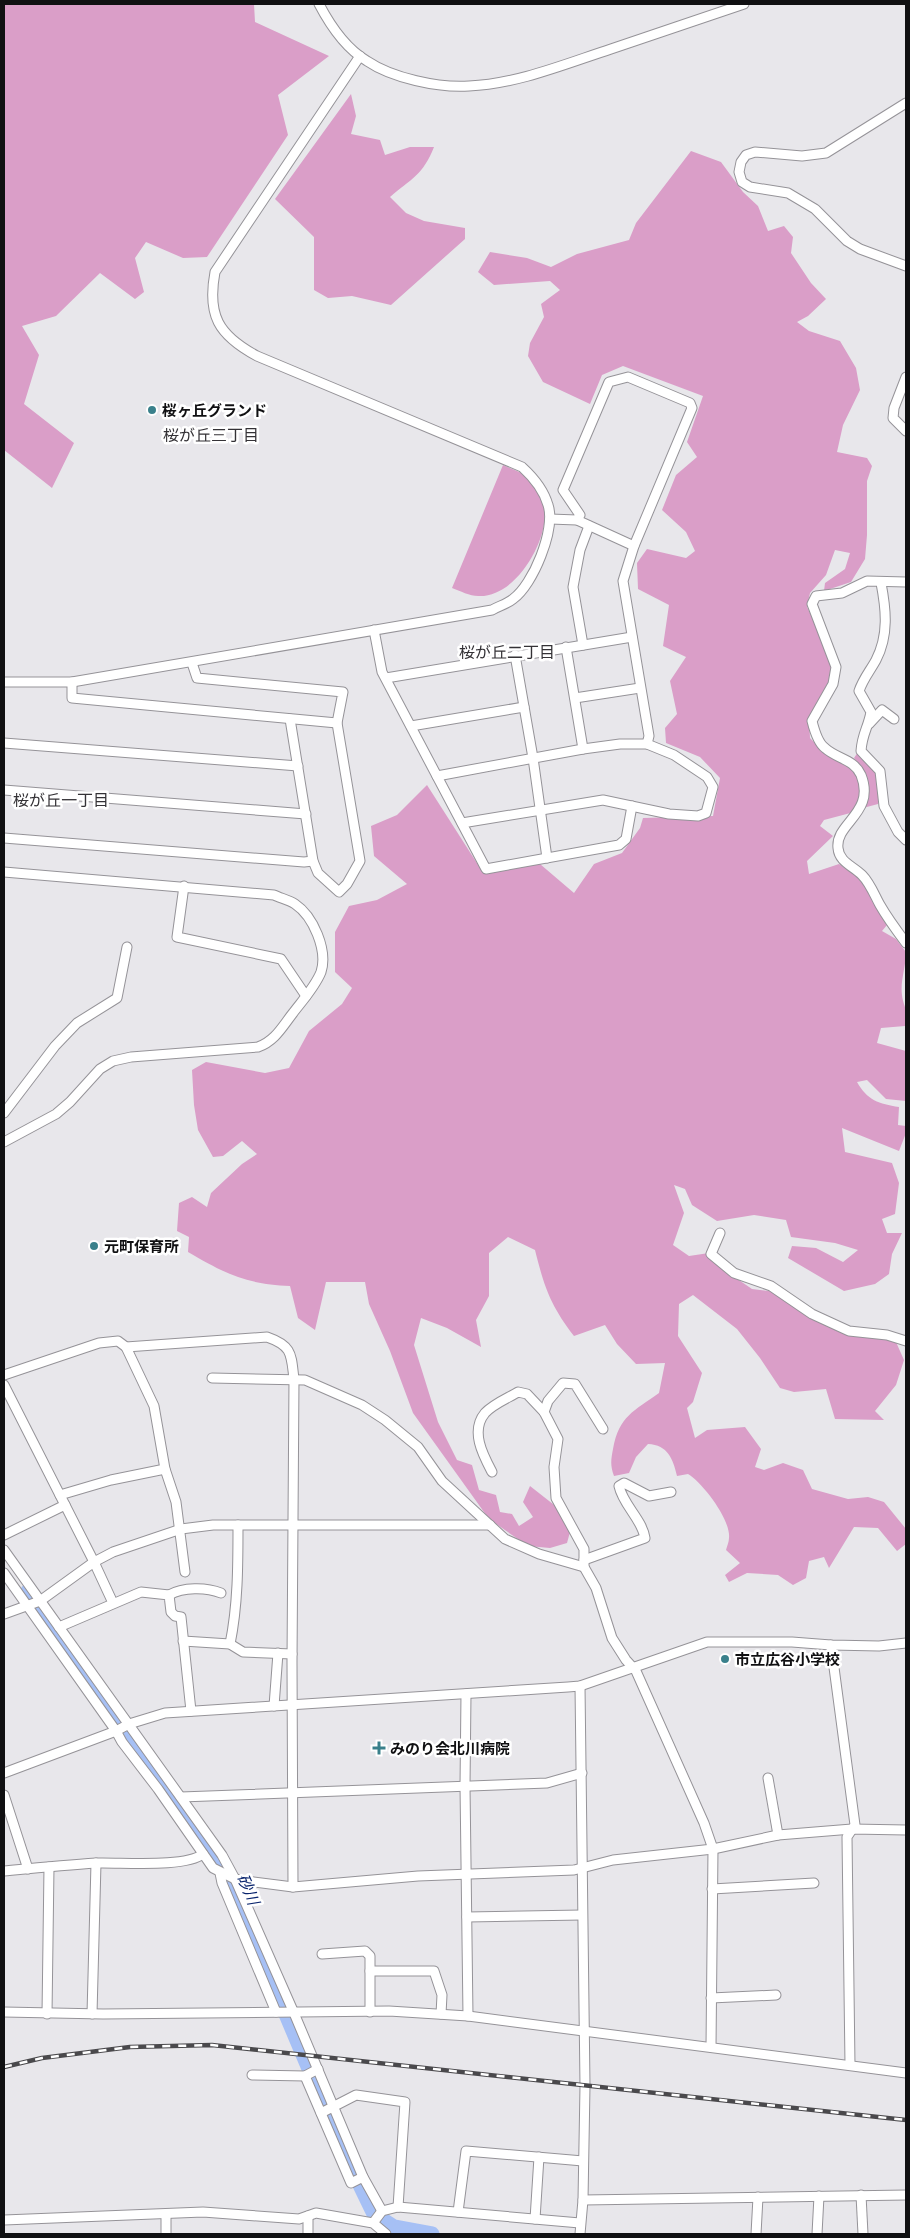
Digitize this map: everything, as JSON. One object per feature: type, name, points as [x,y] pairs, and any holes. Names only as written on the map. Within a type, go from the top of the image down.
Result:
[{"type":"street","points":[[319,4],[329,23],[367,62],[399,76],[441,85],[468,86],[545,71],[744,4]]},
{"type":"street","points":[[4,682],[72,682],[192,663],[492,610],[513,599],[531,579],[548,531],[550,519],[548,505],[544,496],[532,476],[522,467],[257,356],[238,346],[224,332],[214,316],[211,294],[215,272],[360,56]]},
{"type":"street","points":[[906,103],[826,153],[802,156],[756,152],[746,155],[740,162],[739,172],[742,182],[750,188],[788,193],[815,209],[848,241],[860,249],[906,266]]},
{"type":"street","points":[[577,520],[580,514],[563,490],[609,382],[628,377],[690,403],[692,408],[634,546],[623,581],[649,736],[647,744]]},
{"type":"street","points":[[906,377],[894,408],[893,418],[906,430]]},
{"type":"street","points":[[550,519],[577,520],[634,546]]},
{"type":"street","points":[[583,645],[573,587],[580,550],[589,526]]},
{"type":"street","points":[[906,582],[881,583],[867,581],[842,593],[816,596],[812,604],[836,667],[833,684],[812,721],[814,729],[824,748],[858,768],[862,777],[864,794],[860,810],[842,832],[837,846],[840,858],[864,876],[891,923],[906,943]]},
{"type":"street","points":[[869,724],[871,712],[859,691],[863,679],[877,659],[885,632],[886,613],[881,583]]},
{"type":"street","points":[[374,630],[382,672],[486,869],[619,845],[626,839],[632,806]]},
{"type":"street","points":[[386,678],[632,637]]},
{"type":"street","points":[[566,647],[584,749]]},
{"type":"street","points":[[515,655],[548,858]]},
{"type":"street","points":[[192,663],[197,678],[343,692],[337,724],[360,861],[347,884],[339,892],[318,873],[313,861],[290,719]]},
{"type":"street","points":[[72,682],[72,698],[337,724]]},
{"type":"street","points":[[575,698],[640,688]]},
{"type":"street","points":[[411,726],[524,707]]},
{"type":"street","points":[[894,719],[882,710],[862,735],[861,751],[880,771],[884,806],[898,832],[906,840]]},
{"type":"street","points":[[4,743],[298,766]]},
{"type":"street","points":[[437,776],[584,749],[620,744],[647,744],[680,759],[707,777],[713,787],[706,813],[698,816],[669,814],[603,800],[462,823]]},
{"type":"street","points":[[4,790],[306,814]]},
{"type":"street","points":[[4,838],[304,862],[313,861]]},
{"type":"street","points":[[4,872],[274,895],[295,904],[310,919],[318,933],[322,955],[321,971],[306,996],[271,1042],[258,1047],[113,1060],[100,1069],[70,1102],[56,1114],[4,1142]]},
{"type":"street","points":[[184,886],[177,937],[281,959],[306,996]]},
{"type":"street","points":[[4,1114],[55,1046],[77,1023],[117,998],[127,947]]},
{"type":"street","points":[[720,1233],[711,1254],[734,1274],[771,1286],[812,1314],[849,1331],[888,1335],[906,1341]]},
{"type":"street","points":[[126,1347],[267,1337],[281,1342],[291,1352],[294,1379],[293,1887]]},
{"type":"street","points":[[4,1375],[99,1343],[118,1341],[126,1347],[154,1406],[165,1469],[176,1502],[181,1529],[185,1572]]},
{"type":"street","points":[[212,1378],[305,1380],[335,1392],[386,1420],[418,1448],[442,1481],[490,1525],[505,1538],[540,1554],[584,1564],[645,1538],[644,1530],[621,1497],[619,1486],[624,1483],[648,1496],[670,1492]]},
{"type":"street","points":[[544,1412],[548,1401],[563,1383],[575,1384],[603,1429]]},
{"type":"street","points":[[4,1385],[113,1603]]},
{"type":"street","points":[[492,1472],[478,1445],[481,1423],[485,1413],[518,1392],[527,1394],[544,1412],[558,1439],[554,1467],[556,1498],[584,1549],[584,1564],[596,1588],[612,1638],[626,1660],[634,1667],[704,1823],[712,1849],[711,2047]]},
{"type":"street","points":[[60,1495],[111,1480],[165,1469]]},
{"type":"street","points":[[4,1535],[65,1505]]},
{"type":"street","points":[[4,1614],[28,1607],[94,1562],[113,1552],[181,1529],[238,1525],[490,1525]]},
{"type":"street","points":[[230,1644],[236,1597],[238,1525]]},
{"type":"street","points":[[4,1550],[222,1855],[235,1879],[294,2013],[363,2177],[382,2211]]},
{"type":"street","points":[[4,1573],[213,1868],[235,1879],[274,1886],[293,1887],[418,1876],[574,1870],[613,1860],[712,1849],[778,1836],[852,1829],[906,1830]]},
{"type":"street","points":[[59,1627],[141,1592],[169,1595],[175,1592],[213,1590],[221,1593]]},
{"type":"street","points":[[169,1595],[172,1612],[175,1616],[180,1617],[191,1711]]},
{"type":"street","points":[[183,1641],[230,1644],[242,1652],[292,1654]]},
{"type":"street","points":[[4,1773],[165,1712],[580,1686],[707,1642],[792,1642],[879,1646],[906,1643]]},
{"type":"street","points":[[831,1645],[855,1825],[847,1837],[850,2065]]},
{"type":"street","points":[[274,1706],[278,1654]]},
{"type":"street","points":[[580,1686],[585,2031],[583,2200],[580,2234]]},
{"type":"street","points":[[466,1694],[464,1786],[468,2016]]},
{"type":"street","points":[[181,1797],[546,1783],[582,1772]]},
{"type":"street","points":[[768,1778],[778,1836]]},
{"type":"street","points":[[4,1795],[28,1869]]},
{"type":"street","points":[[4,1871],[96,1863],[172,1862],[198,1857],[203,1854]]},
{"type":"street","points":[[92,2014],[96,1863]]},
{"type":"street","points":[[47,2014],[49,1867]]},
{"type":"street","points":[[220,1873],[222,1883],[276,2012]]},
{"type":"street","points":[[712,1888],[814,1883]]},
{"type":"street","points":[[467,1917],[582,1915]]},
{"type":"street","points":[[322,1954],[364,1952],[370,1956],[370,2012]]},
{"type":"street","points":[[370,1971],[434,1971],[442,1995],[441,2014]]},
{"type":"street","points":[[711,1998],[776,1996]]},
{"type":"street","points":[[4,2012],[47,2014],[370,2012],[441,2014],[906,2073]]},
{"type":"street","points":[[252,2075],[305,2076],[318,2069]]},
{"type":"street","points":[[305,2076],[351,2183],[363,2177]]},
{"type":"street","points":[[321,2113],[356,2095],[405,2102],[398,2207]]},
{"type":"street","points":[[458,2212],[466,2151],[583,2161]]},
{"type":"street","points":[[535,2219],[539,2157]]},
{"type":"street","points":[[862,2195],[864,2234]]},
{"type":"street","points":[[583,2200],[906,2195]]},
{"type":"street","points":[[817,2234],[819,2196]]},
{"type":"street","points":[[756,2234],[758,2197]]},
{"type":"street","points":[[374,2223],[382,2211],[398,2207],[580,2223]]},
{"type":"street","points":[[4,2220],[203,2212],[300,2219],[316,2213],[374,2223],[386,2234]]},
{"type":"street","points":[[166,2214],[166,2234]]},
{"type":"street","points":[[308,2216],[308,2234]]},
{"type":"shaded area","points":[[4,4],[254,4],[255,22],[329,56],[278,95],[288,135],[207,257],[183,258],[146,242],[135,258],[144,292],[135,299],[100,273],[56,316],[22,326],[39,355],[24,404],[74,443],[52,488],[4,450]]},
{"type":"shaded area","points":[[351,94],[356,116],[351,134],[380,140],[385,155],[410,147],[434,147],[421,170],[390,197],[406,213],[424,221],[465,228],[465,239],[391,305],[352,296],[328,298],[314,290],[314,237],[275,199]]},
{"type":"shaded area","points":[[691,151],[721,162],[743,192],[758,206],[768,231],[784,226],[793,237],[791,253],[811,283],[826,299],[808,316],[797,322],[809,331],[840,341],[856,368],[860,390],[843,425],[837,452],[867,458],[872,466],[867,481],[865,559],[851,582],[824,591],[825,583],[845,569],[850,553],[835,550],[826,575],[810,593],[807,607],[833,659],[829,686],[809,719],[810,738],[823,751],[858,773],[862,791],[858,811],[824,820],[820,826],[833,836],[807,861],[809,874],[839,864],[859,878],[869,891],[887,925],[882,931],[896,939],[906,952],[902,979],[903,999],[907,1013],[905,1026],[881,1028],[877,1043],[906,1051],[906,1101],[886,1099],[867,1080],[857,1082],[865,1093],[874,1100],[899,1107],[898,1125],[906,1126],[906,1133],[899,1151],[842,1128],[845,1152],[892,1163],[899,1183],[895,1214],[882,1219],[887,1233],[902,1233],[892,1254],[889,1274],[875,1284],[844,1291],[788,1258],[792,1246],[816,1248],[843,1262],[858,1250],[835,1243],[791,1237],[786,1220],[754,1215],[717,1221],[692,1205],[685,1189],[674,1185],[684,1213],[673,1245],[689,1256],[709,1253],[730,1274],[752,1289],[777,1292],[810,1316],[896,1342],[904,1360],[896,1385],[875,1411],[884,1420],[835,1419],[826,1389],[794,1392],[780,1388],[760,1358],[737,1329],[693,1295],[679,1304],[678,1336],[702,1373],[693,1402],[687,1408],[695,1438],[707,1430],[745,1427],[761,1449],[755,1467],[764,1470],[783,1463],[803,1470],[812,1489],[848,1499],[868,1497],[884,1502],[906,1529],[906,1544],[897,1551],[878,1528],[854,1527],[829,1568],[824,1557],[809,1561],[806,1578],[793,1585],[778,1575],[747,1573],[729,1582],[725,1575],[740,1563],[726,1550],[729,1540],[726,1522],[715,1503],[701,1485],[688,1474],[677,1476],[674,1464],[665,1450],[648,1444],[636,1457],[629,1473],[614,1476],[611,1459],[619,1429],[629,1415],[659,1393],[665,1363],[636,1364],[617,1344],[605,1325],[574,1336],[553,1305],[535,1250],[508,1237],[489,1253],[489,1296],[476,1320],[481,1347],[447,1328],[421,1318],[414,1345],[438,1422],[457,1460],[472,1465],[479,1490],[496,1495],[500,1512],[512,1514],[519,1526],[533,1517],[523,1502],[530,1486],[558,1508],[570,1532],[567,1543],[550,1548],[528,1546],[489,1519],[413,1413],[390,1351],[369,1304],[365,1282],[326,1282],[315,1330],[298,1318],[290,1286],[260,1283],[225,1272],[188,1252],[189,1237],[177,1231],[179,1203],[192,1197],[207,1207],[211,1193],[242,1164],[257,1154],[242,1141],[223,1156],[213,1157],[198,1130],[192,1070],[206,1062],[265,1073],[289,1068],[309,1031],[342,1004],[352,988],[335,972],[335,932],[349,906],[377,900],[407,884],[374,856],[371,826],[397,815],[427,785],[482,871],[540,864],[574,893],[594,864],[622,853],[640,828],[643,818],[713,816],[720,778],[700,757],[666,743],[665,728],[677,714],[670,681],[686,657],[663,646],[669,605],[638,589],[637,563],[647,549],[686,558],[695,551],[686,532],[662,510],[676,475],[697,457],[687,442],[703,396],[623,366],[602,375],[590,404],[543,382],[528,356],[530,343],[544,317],[541,304],[560,290],[550,281],[494,285],[478,272],[490,252],[527,258],[551,267],[577,254],[629,240],[636,223]]},
{"type":"shaded area","points":[[503,465],[524,475],[533,483],[544,505],[544,527],[533,555],[515,579],[504,589],[491,594],[472,595],[452,588]]},
{"type":"shaded area","points":[[858,752],[877,775],[879,787],[878,804],[863,808],[860,766],[854,758]]},
{"type":"waterway","name":"砂川","points":[[28,1591],[216,1855],[232,1886],[344,2152],[374,2214],[394,2227],[432,2234]]},
{"type":"railway","points":[[4,2067],[42,2058],[130,2047],[212,2045],[906,2120]]},
{"type":"place","name":"桜ヶ丘グランド","points":[[152,410]]},
{"type":"place","name":"元町保育所","points":[[94,1246]]},
{"type":"place","name":"市立広谷小学校","points":[[725,1659]]},
{"type":"place","name":"みのり会北川病院","points":[[379,1748]]},
{"type":"district","name":"桜が丘三丁目","points":[[211,434]]},
{"type":"district","name":"桜が丘二丁目","points":[[507,651]]},
{"type":"district","name":"桜が丘一丁目","points":[[61,799]]}]
